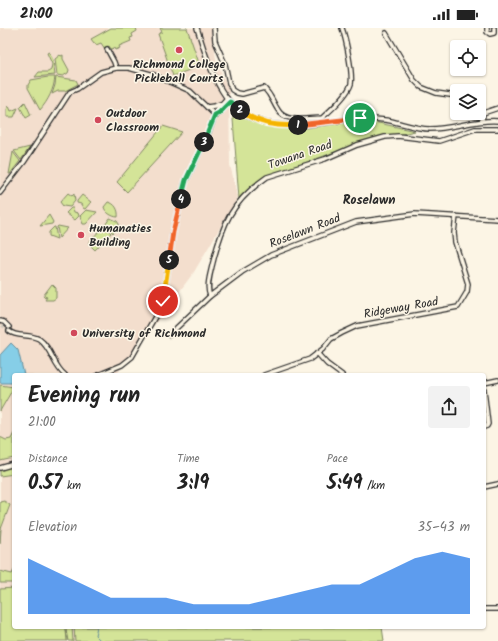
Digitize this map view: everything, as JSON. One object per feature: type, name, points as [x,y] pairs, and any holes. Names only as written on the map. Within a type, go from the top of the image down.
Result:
[{"type":"street","points":[[197,28],[213,74],[222,92],[230,102],[247,115],[266,124],[282,126],[372,118],[413,127],[430,129],[482,121],[498,122]]},
{"type":"street","points":[[214,28],[215,41],[225,64],[229,83],[234,92],[242,94],[264,88],[272,98],[279,112],[286,117],[298,119],[322,118]]},
{"type":"street","points":[[318,123],[342,97],[351,83],[349,63],[342,28]]},
{"type":"street","points":[[487,28],[487,32],[490,34],[494,33],[494,28]]},
{"type":"street","points":[[386,33],[417,84],[428,90],[450,95]]},
{"type":"street","points":[[106,49],[116,68]]},
{"type":"street","points":[[0,192],[24,162],[70,92],[77,89],[101,72],[116,68],[129,68],[155,76],[190,91],[215,115]]},
{"type":"street","points":[[103,373],[122,365],[132,357],[160,308],[164,295],[173,232],[185,183],[218,108],[227,98]]},
{"type":"street","points":[[207,107],[223,102]]},
{"type":"street","points":[[215,115],[230,102]]},
{"type":"street","points":[[486,112],[498,108]]},
{"type":"street","points":[[474,122],[475,130]]},
{"type":"street","name":"Towana Road","points":[[210,296],[208,289],[211,271],[225,223],[240,200],[267,177],[324,159],[372,140],[398,136],[439,141],[475,130],[498,129]]},
{"type":"street","name":"Roselawn Road","points":[[169,335],[210,296],[242,272],[271,254],[356,222],[415,214],[498,219]]},
{"type":"street","name":"Ridgeway Road","points":[[270,373],[310,359],[331,340],[357,326],[458,307],[468,292],[468,284],[455,242],[454,233],[456,216]]},
{"type":"street","points":[[1,322],[14,334],[31,336],[41,341],[47,347],[59,371],[62,373]]},
{"type":"street","points":[[317,353],[327,364],[339,373]]},
{"type":"street","points":[[486,383],[498,380]]},
{"type":"street","points":[[486,416],[488,424],[486,426]]},
{"type":"street","points":[[0,468],[12,465]]},
{"type":"street","points":[[486,487],[498,484]]},
{"type":"street","points":[[486,609],[498,609]]},
{"type":"shaded area","name":"University of Richmond","points":[[0,28],[212,28],[216,60],[229,91],[230,165],[238,197],[194,272],[118,373],[12,373],[12,629],[147,629],[148,641],[0,641]]},
{"type":"green space","points":[[111,28],[136,28],[137,31],[132,34],[133,37],[130,38],[131,41],[119,46],[120,48],[115,50],[114,48],[111,49],[109,46],[105,49],[101,43],[96,45],[91,39]]},
{"type":"green space","name":"Richmond College Pickleball Courts","points":[[160,28],[187,28],[200,66],[173,76],[158,34],[162,32]]},
{"type":"green space","points":[[49,52],[53,60],[55,75],[35,77],[39,72],[48,72],[51,70],[52,64],[47,53]]},
{"type":"green space","points":[[60,55],[63,55],[63,59],[69,70],[68,73],[63,76],[57,75],[55,59]]},
{"type":"green space","points":[[55,77],[48,99],[40,110],[28,88],[28,85],[31,80]]},
{"type":"green space","points":[[56,77],[76,80],[78,84],[65,91],[58,91],[52,94]]},
{"type":"green space","points":[[25,102],[31,115],[26,118],[20,107]]},
{"type":"green space","points":[[9,106],[11,111],[18,108],[14,117],[7,117],[7,109]]},
{"type":"green space","points":[[232,106],[262,124],[291,129],[300,129],[349,121],[374,122],[415,131],[358,144],[265,177],[239,199]]},
{"type":"green space","points":[[163,126],[182,132],[127,192],[117,182]]},
{"type":"green space","points":[[30,147],[21,160],[14,151]]},
{"type":"green space","points":[[13,152],[20,161],[9,174]]},
{"type":"green space","points":[[68,193],[72,196],[74,194],[75,201],[70,207],[63,206],[60,202]]},
{"type":"green space","points":[[82,195],[91,202],[85,209],[81,204],[77,203]]},
{"type":"green space","points":[[108,202],[116,207],[118,217],[111,215],[106,211],[104,207]]},
{"type":"green space","points":[[73,208],[74,212],[78,213],[79,216],[75,220],[66,213]]},
{"type":"green space","points":[[86,210],[97,212],[86,224],[83,224],[80,216]]},
{"type":"green space","points":[[49,215],[53,222],[52,224],[40,226]]},
{"type":"green space","points":[[110,218],[117,221],[119,224],[113,233],[105,225]]},
{"type":"green space","points":[[104,226],[111,233],[95,250],[88,243]]},
{"type":"green space","points":[[54,227],[57,239],[49,236],[49,232]]},
{"type":"green space","points":[[57,227],[68,228],[59,238]]},
{"type":"green space","points":[[52,284],[56,288],[56,298],[53,300],[45,300],[47,297],[43,296]]},
{"type":"green space","points":[[0,385],[12,387],[12,390],[0,411]]},
{"type":"green space","points":[[0,437],[6,440],[11,439],[12,437],[12,458],[0,461]]},
{"type":"green space","points":[[12,467],[12,474],[0,476],[0,470]]},
{"type":"green space","points":[[4,501],[10,505],[1,529],[0,543],[0,502]]},
{"type":"green space","points":[[0,571],[12,574],[12,583],[0,583]]},
{"type":"green space","points":[[12,588],[12,629],[72,629],[73,641],[68,641],[66,630],[67,641],[0,641],[0,589]]},
{"type":"green space","points":[[74,629],[382,629],[384,641],[75,641]]},
{"type":"water","points":[[11,343],[18,350],[24,373],[12,373],[12,383],[0,383],[0,355]]},
{"type":"waterway","points":[[96,629],[95,635],[101,641]]},
{"type":"tunnel","points":[[2,325],[9,331]]},
{"type":"place","name":"Richmond College Pickleball Courts","points":[[179,50]]},
{"type":"place","name":"Outdoor Classroom","points":[[98,120]]},
{"type":"place","name":"Humanaties Building","points":[[81,235]]},
{"type":"place","name":"University of Richmond","points":[[74,333]]},
{"type":"district","name":"Roselawn","points":[[369,200]]},
{"type":"route","points":[[163,301],[173,232],[185,183],[215,115],[230,102],[242,112],[260,122],[282,126],[360,118]]}]
